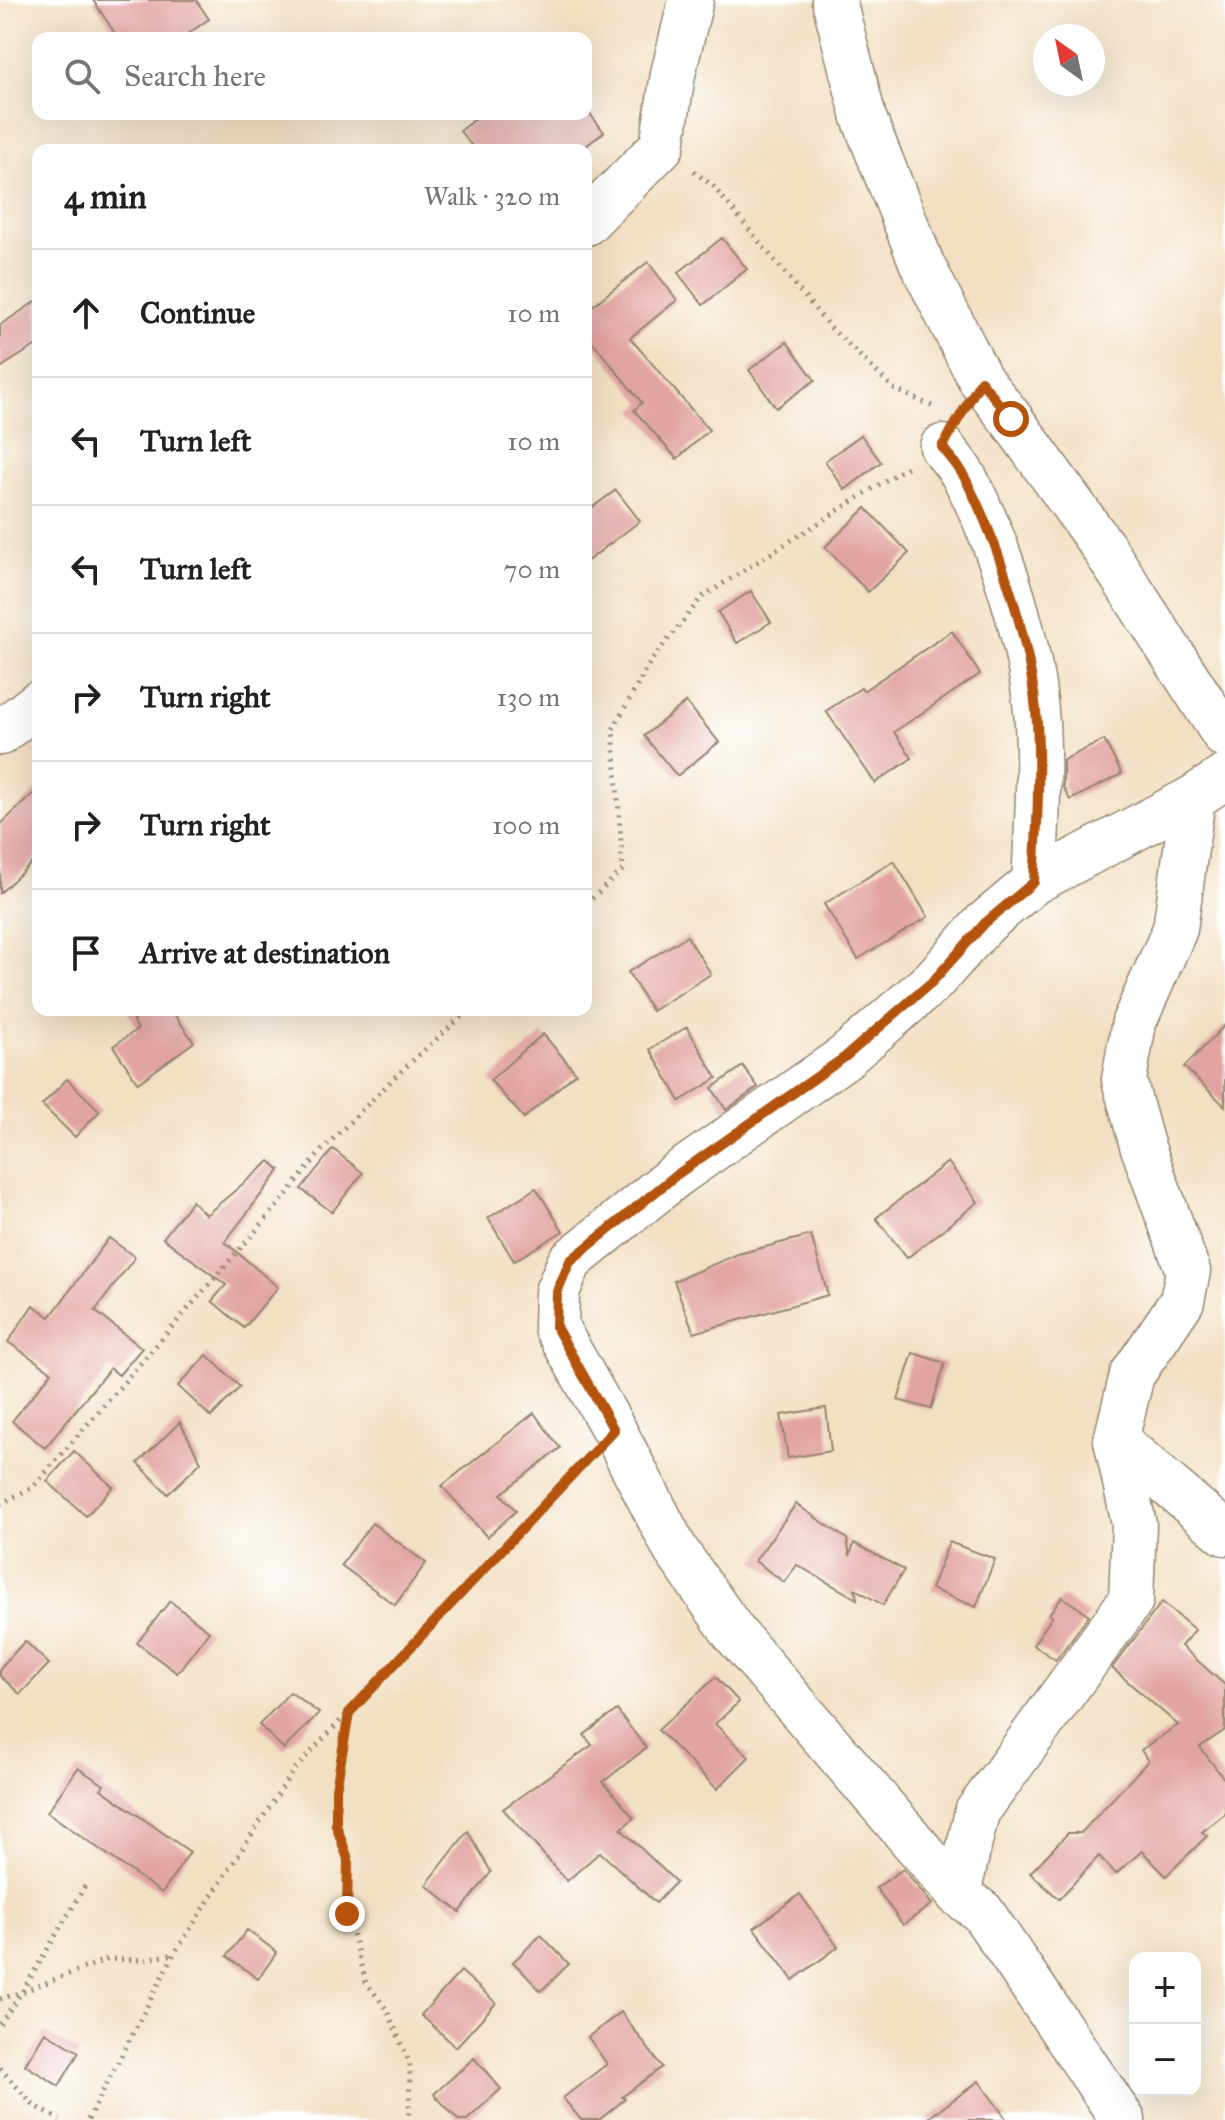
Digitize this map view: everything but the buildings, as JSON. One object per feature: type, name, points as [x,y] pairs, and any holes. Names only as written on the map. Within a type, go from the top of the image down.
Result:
[{"type":"street","points":[[592,217],[662,146],[673,74],[691,0]]},
{"type":"street","points":[[834,0],[864,118],[922,264],[981,381],[1103,547],[1225,736]]},
{"type":"street","points":[[942,447],[966,480],[996,553],[1028,656],[1037,719],[1034,882]]},
{"type":"street","points":[[0,733],[32,708]]},
{"type":"street","points":[[1123,2120],[982,1912],[958,1894],[734,1633],[675,1549],[614,1430],[556,1327],[557,1292],[570,1261],[675,1176],[845,1057],[933,981],[985,923],[1034,882],[1209,787]]},
{"type":"street","points":[[958,1894],[977,1812],[1131,1600],[1134,1524],[1116,1440],[1132,1375],[1182,1301],[1188,1271],[1142,1145],[1124,1080],[1134,1022],[1175,929],[1209,787]]},
{"type":"street","points":[[1116,1440],[1225,1533]]},
{"type":"path","points":[[592,898],[623,870],[613,729],[651,661],[702,597],[942,447],[959,419],[894,389],[828,325],[713,186],[662,146]]},
{"type":"path","points":[[0,1504],[33,1487],[280,1203],[322,1150],[400,1072],[462,1016]]},
{"type":"path","points":[[88,2120],[174,1954],[293,1771],[614,1430]]},
{"type":"path","points":[[349,1713],[336,1789],[336,1825],[348,1859],[347,1914],[366,1982],[387,2010],[410,2064],[409,2120]]},
{"type":"path","points":[[0,2024],[85,1886]]},
{"type":"path","points":[[0,1999],[108,1959],[144,1960],[174,1954]]},
{"type":"path","points":[[0,2068],[32,2104],[60,2120]]},
{"type":"route","points":[[347,1914],[348,1859],[336,1825],[336,1789],[349,1713],[614,1430],[556,1327],[557,1292],[570,1261],[675,1176],[845,1057],[933,981],[985,923],[1034,882],[1039,798],[1037,719],[1028,656],[1002,567],[966,480],[942,447],[981,381],[1011,419]]}]
